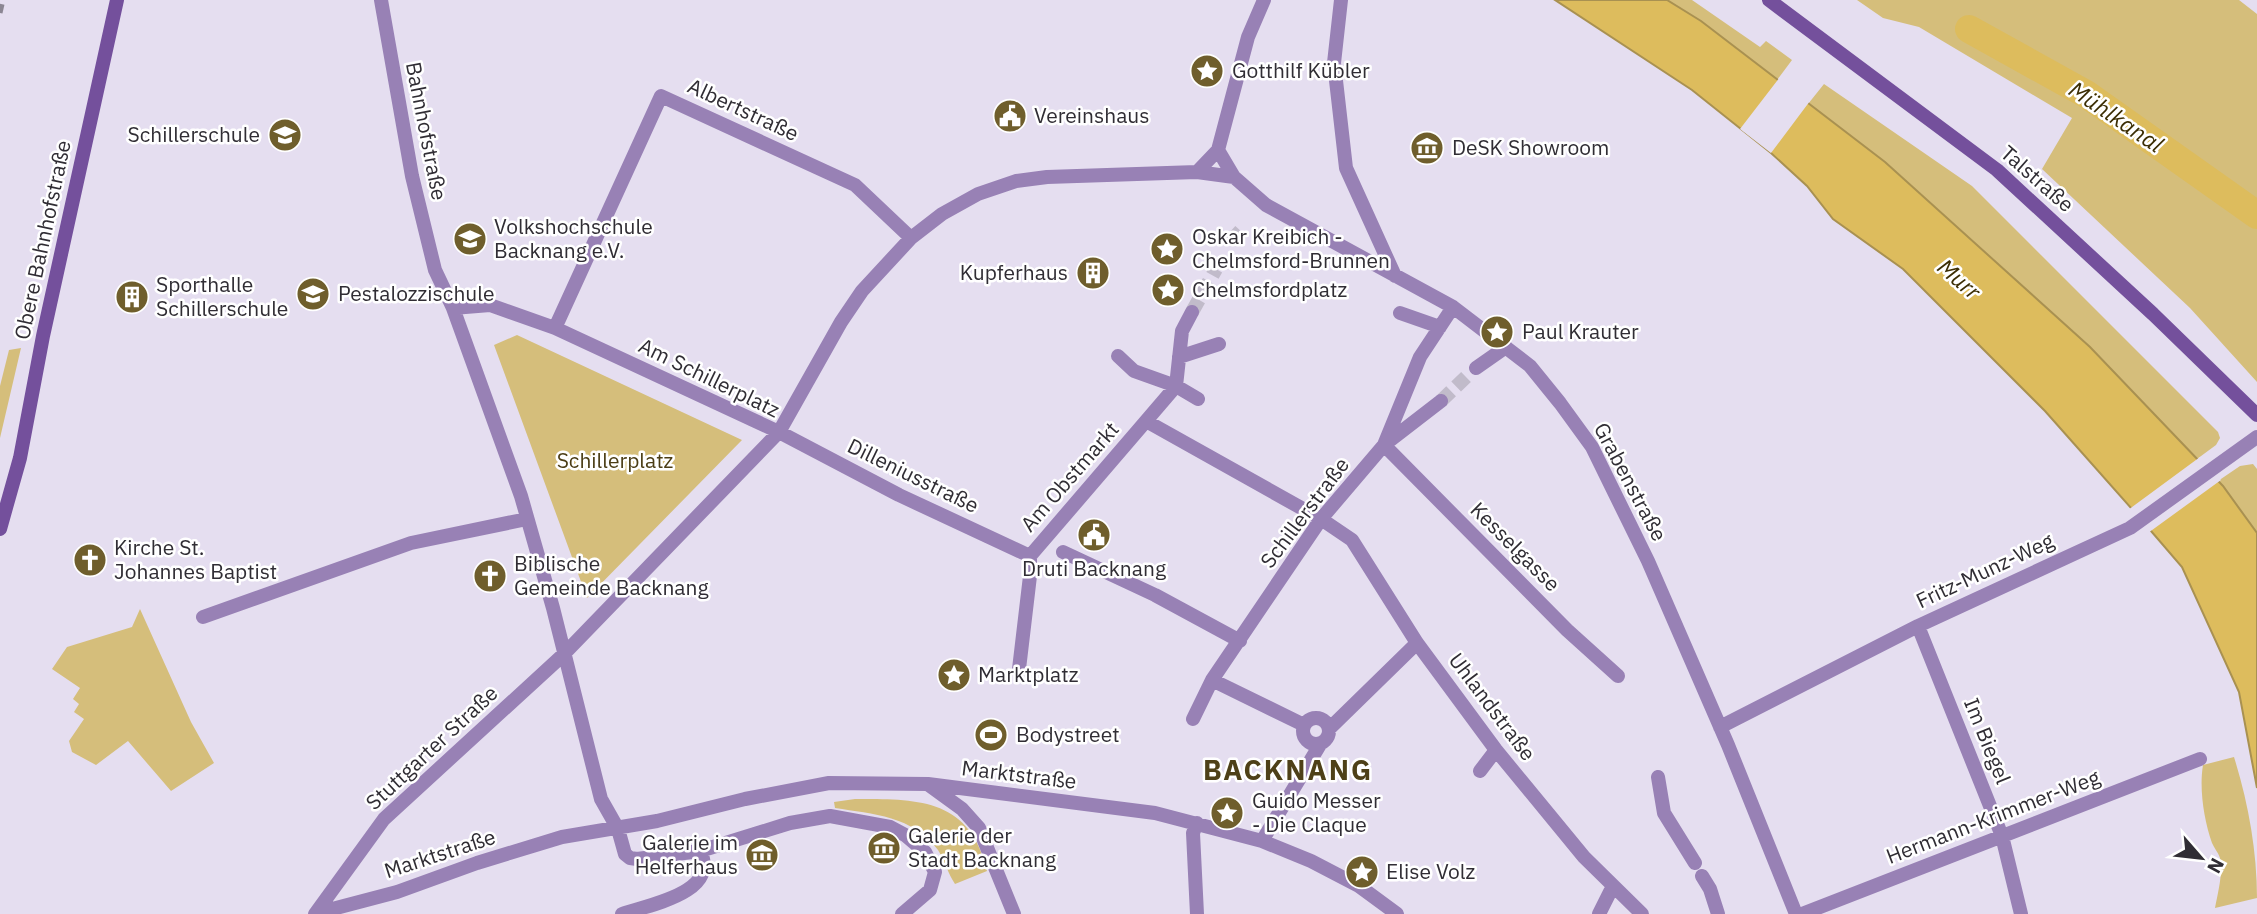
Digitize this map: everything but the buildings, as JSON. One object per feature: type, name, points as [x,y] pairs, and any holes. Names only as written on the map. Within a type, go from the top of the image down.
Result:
[{"type":"street","name":"Obere Bahnhofstraße","points":[[0,529],[20,458],[43,336],[117,0]]},
{"type":"street","name":"Bahnhofstraße","points":[[381,0],[416,196],[435,270],[453,308]]},
{"type":"street","points":[[1198,172],[1218,150],[1248,37],[1264,0]]},
{"type":"street","points":[[1341,0],[1334,63],[1346,168],[1395,276]]},
{"type":"street","name":"Talstraße","points":[[1769,0],[1997,170],[2154,314],[2257,415]]},
{"type":"street","name":"Albertstraße","points":[[555,328],[661,96],[855,185],[911,238]]},
{"type":"street","name":"Grabenstraße","points":[[1218,150],[1234,177],[1266,205],[1453,307],[1530,366],[1592,447],[1648,561],[1767,837],[1796,914]]},
{"type":"street","points":[[779,432],[841,321],[862,291],[911,238],[942,214],[978,194],[1016,181],[1047,177],[1198,172],[1234,177]]},
{"type":"street","name":"Am Schillerplatz","points":[[453,308],[490,305],[555,328],[779,432],[563,655]]},
{"type":"street","name":"Schillerstraße","points":[[1193,719],[1212,680],[1321,519],[1384,445],[1420,357],[1453,307]]},
{"type":"street","points":[[453,308],[503,443],[527,519],[553,608],[601,799],[618,828],[625,854],[630,858],[700,851],[790,823],[830,816],[890,827],[925,852],[935,872],[930,890],[902,914]]},
{"type":"street","points":[[1146,421],[1176,386],[1182,331],[1192,312]]},
{"type":"street","points":[[1400,313],[1440,327]]},
{"type":"street","points":[[1179,357],[1212,344]]},
{"type":"street","points":[[1476,368],[1506,347]]},
{"type":"street","points":[[1118,356],[1134,371],[1176,386],[1198,399]]},
{"type":"street","points":[[1384,445],[1441,401]]},
{"type":"street","name":"Am Obstmarkt","points":[[1030,556],[1146,421],[1321,519]]},
{"type":"street","name":"Dilleniusstraße","points":[[779,432],[898,495],[1030,556]]},
{"type":"street","name":"Fritz-Munz-Weg","points":[[1720,727],[1918,626],[2135,524],[2257,437]]},
{"type":"street","name":"Kesselgasse","points":[[1384,445],[1567,630],[1618,676]]},
{"type":"street","points":[[1251,480],[1259,466]]},
{"type":"street","points":[[203,617],[411,543],[527,519]]},
{"type":"street","name":"Uhlandstraße","points":[[1321,519],[1352,540],[1417,643],[1496,750],[1584,858],[1642,914]]},
{"type":"street","points":[[1063,552],[1155,595],[1240,641]]},
{"type":"street","points":[[1019,669],[1030,556]]},
{"type":"street","name":"Im Biegel","points":[[1918,626],[2002,836],[2021,914]]},
{"type":"street","points":[[1262,841],[1321,743],[1328,737],[1330,728],[1417,643]]},
{"type":"street","name":"Stuttgarter Straße","points":[[316,914],[384,819],[563,655]]},
{"type":"street","points":[[1212,680],[1304,725]]},
{"type":"street","points":[[1321,743],[1312,744],[1305,739],[1304,725],[1310,719],[1318,718],[1325,721],[1330,728]]},
{"type":"street","points":[[1480,771],[1496,750]]},
{"type":"street","name":"Hermann-Krimmer-Weg","points":[[1802,914],[2200,759]]},
{"type":"street","points":[[1658,777],[1664,813],[1710,889],[1717,914]]},
{"type":"street","name":"Marktstraße","points":[[316,914],[397,892],[477,863],[562,837],[618,828],[829,783],[928,784],[1155,813],[1262,841],[1311,861],[1359,886],[1397,914]]},
{"type":"street","points":[[928,784],[962,808],[979,828],[1014,914]]},
{"type":"street","points":[[1197,823],[1193,834],[1197,914]]},
{"type":"street","points":[[617,911],[662,895],[686,892],[698,881],[704,867],[700,851]]},
{"type":"street","points":[[1599,914],[1613,886]]},
{"type":"green space","points":[[1667,0],[1692,0],[1760,47],[1766,41],[1792,60],[1777,80],[1701,21]]},
{"type":"green space","points":[[1857,0],[2239,0],[2257,14],[2257,382],[2190,308],[2042,169],[2072,118],[1919,27],[1883,18]]},
{"type":"green space","points":[[1824,84],[1972,186],[2218,432],[2220,438],[2216,445],[2197,459],[2090,347],[1885,162],[1808,104]]},
{"type":"green space","name":"Schillerplatz","points":[[517,335],[742,440],[587,598],[494,345]]},
{"type":"green space","points":[[21,348],[0,438],[0,386],[9,350]]},
{"type":"green space","points":[[2253,464],[2257,469],[2257,533],[2218,481],[2240,466]]},
{"type":"green space","points":[[140,609],[191,722],[214,763],[171,791],[128,741],[96,765],[72,752],[69,741],[84,719],[74,712],[79,704],[73,699],[80,688],[52,669],[67,647],[132,627]]},
{"type":"green space","points":[[2234,757],[2251,826],[2257,898],[2215,908],[2221,864],[2205,815],[2202,794],[2203,765]]},
{"type":"green space","points":[[855,799],[920,803],[954,816],[968,829],[979,847],[987,871],[955,884],[938,850],[917,830],[891,818],[835,808],[834,802]]},
{"type":"water","name":"Murr","points":[[1555,0],[1667,0],[1701,21],[1885,162],[2090,347],[2223,486],[2257,533],[2257,788],[2239,692],[2182,567],[2045,411],[1903,269],[1833,219],[1807,186],[1771,153],[1692,90]]},
{"type":"pier","points":[[1780,77],[1810,101],[1771,153],[1740,129]]},
{"type":"pier","points":[[2200,457],[2221,480],[2148,533],[2128,510]]},
{"type":"waterway","name":"Mühlkanal","points":[[1969,29],[2086,94],[2257,215]]},
{"type":"tunnel","points":[[1231,241],[1243,228]]},
{"type":"tunnel","points":[[1192,312],[1216,269]]},
{"type":"tunnel","points":[[1441,401],[1466,377]]},
{"type":"railway","points":[[0,13],[3,0]]},
{"type":"place","name":"Gotthilf Kübler","points":[[1207,71]]},
{"type":"place","name":"Vereinshaus","points":[[1010,116]]},
{"type":"place","name":"Schillerschule","points":[[285,135]]},
{"type":"place","name":"DeSK Showroom","points":[[1427,148]]},
{"type":"place","name":"Volkshochschule Backnang e.V.","points":[[470,239]]},
{"type":"place","name":"Oskar Kreibich - Chelmsford-Brunnen","points":[[1167,249]]},
{"type":"place","name":"Kupferhaus","points":[[1093,273]]},
{"type":"place","name":"Chelmsfordplatz","points":[[1168,290]]},
{"type":"place","name":"Pestalozzischule","points":[[313,294]]},
{"type":"place","name":"Sporthalle Schillerschule","points":[[132,297]]},
{"type":"place","name":"Paul Krauter","points":[[1497,332]]},
{"type":"place","name":"Druti Backnang","points":[[1094,535]]},
{"type":"place","name":"Kirche St. Johannes Baptist","points":[[90,560]]},
{"type":"place","name":"Biblische Gemeinde Backnang","points":[[490,576]]},
{"type":"place","name":"Marktplatz","points":[[954,675]]},
{"type":"place","name":"Bodystreet","points":[[991,735]]},
{"type":"place","name":"Guido Messer - Die Claque","points":[[1227,813]]},
{"type":"place","name":"Galerie der Stadt Backnang","points":[[884,848]]},
{"type":"place","name":"Galerie im Helferhaus","points":[[762,855]]},
{"type":"place","name":"Elise Volz","points":[[1362,872]]},
{"type":"district","name":"BACKNANG","points":[[1288,770]]}]
